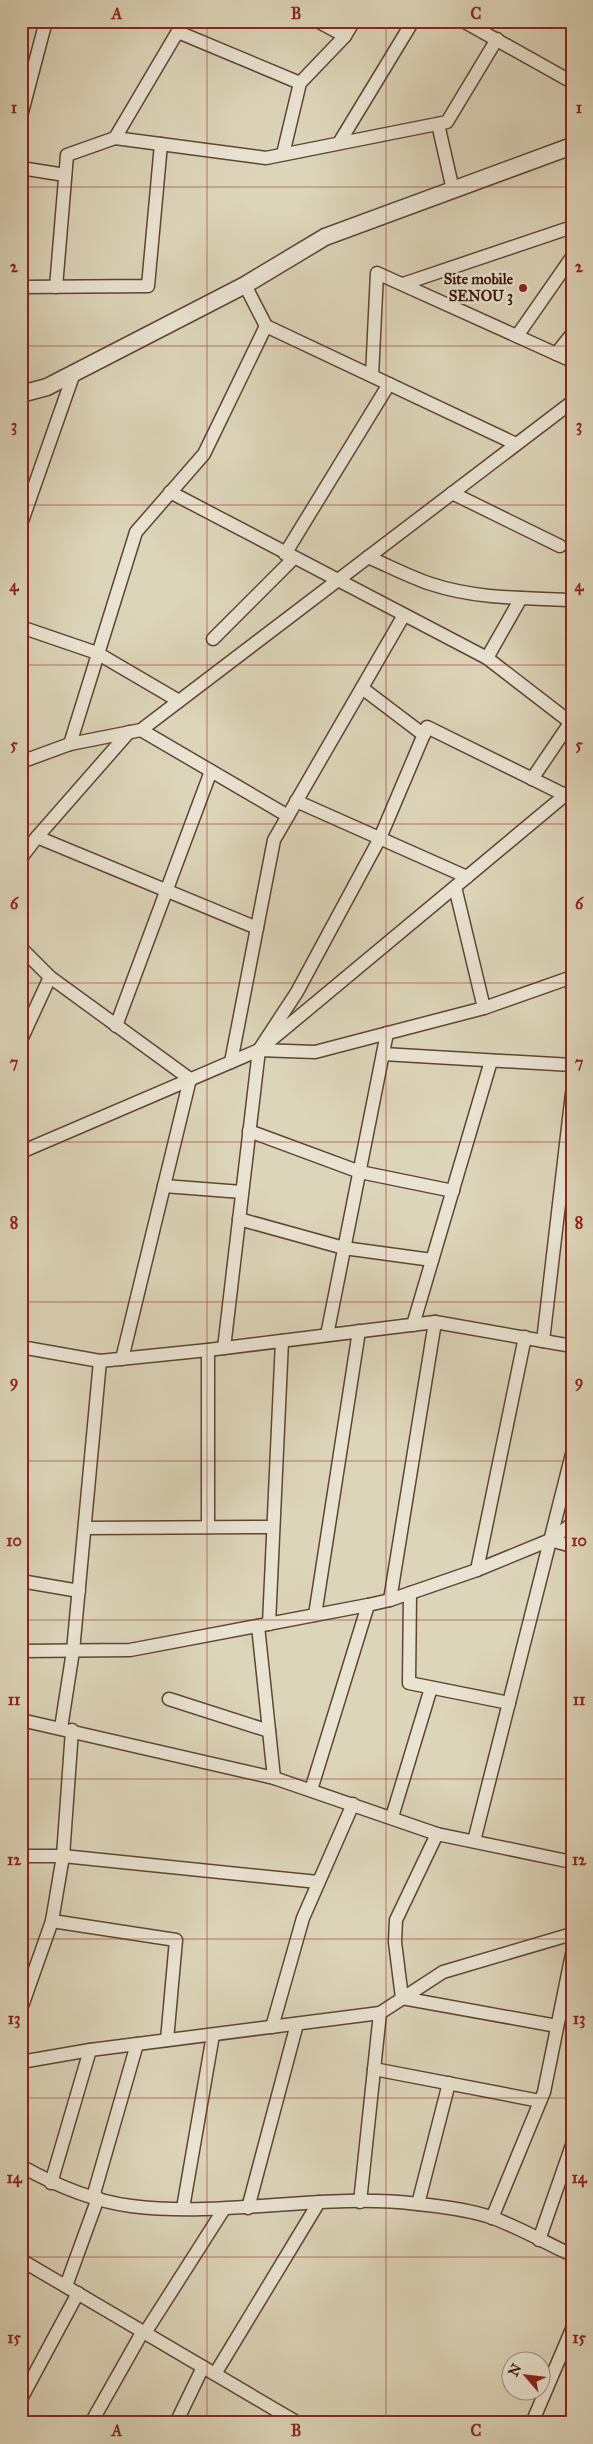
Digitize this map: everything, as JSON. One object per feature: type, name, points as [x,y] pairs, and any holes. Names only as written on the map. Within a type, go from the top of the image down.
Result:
[{"type":"street","points":[[21,116],[46,21]]},
{"type":"street","points":[[317,21],[345,36]]},
{"type":"street","points":[[283,154],[300,83],[345,36],[354,21]]},
{"type":"street","points":[[339,143],[413,21]]},
{"type":"street","points":[[463,21],[572,82]]},
{"type":"street","points":[[115,138],[181,27],[300,83]]},
{"type":"street","points":[[56,286],[67,155],[115,138],[266,158],[447,122],[497,39]]},
{"type":"street","points":[[438,124],[453,190]]},
{"type":"street","points":[[21,287],[148,286],[161,144]]},
{"type":"street","points":[[21,394],[48,387],[245,286],[325,237],[572,146]]},
{"type":"street","points":[[21,168],[65,175]]},
{"type":"street","points":[[402,284],[572,227]]},
{"type":"street","points":[[516,336],[572,257]]},
{"type":"street","points":[[372,376],[377,273],[572,361]]},
{"type":"street","points":[[245,286],[266,326],[516,444]]},
{"type":"street","points":[[70,744],[136,532],[204,454],[266,326]]},
{"type":"street","points":[[556,354],[572,334]]},
{"type":"street","points":[[21,524],[74,373]]},
{"type":"street","points":[[213,639],[290,556],[389,384]]},
{"type":"street","points":[[21,858],[37,837],[135,731],[179,701],[572,402]]},
{"type":"street","points":[[170,492],[336,581],[487,658],[571,721],[532,779]]},
{"type":"street","points":[[452,493],[560,546]]},
{"type":"street","points":[[368,557],[430,584],[464,592],[521,598],[572,600]]},
{"type":"street","points":[[487,658],[521,598]]},
{"type":"street","points":[[231,1062],[274,840],[404,616]]},
{"type":"street","points":[[21,627],[97,653],[179,701]]},
{"type":"street","points":[[362,688],[424,735]]},
{"type":"street","points":[[21,1152],[259,1050],[568,793],[532,779],[427,728],[380,838],[296,992],[259,1050],[224,1348]]},
{"type":"street","points":[[21,762],[70,744],[135,731],[212,771],[288,816]]},
{"type":"street","points":[[116,1026],[212,771]]},
{"type":"street","points":[[296,801],[467,877]]},
{"type":"street","points":[[37,837],[257,928]]},
{"type":"street","points":[[455,887],[484,1008]]},
{"type":"street","points":[[21,948],[50,977],[190,1079]]},
{"type":"street","points":[[21,1040],[50,977]]},
{"type":"street","points":[[259,1050],[314,1052],[484,1008],[572,977]]},
{"type":"street","points":[[327,1335],[387,1033]]},
{"type":"street","points":[[383,1054],[572,1065]]},
{"type":"street","points":[[413,1325],[491,1061]]},
{"type":"street","points":[[122,1359],[190,1079]]},
{"type":"street","points":[[543,1341],[572,1093]]},
{"type":"street","points":[[249,1131],[360,1172],[452,1191]]},
{"type":"street","points":[[164,1186],[242,1192]]},
{"type":"street","points":[[239,1219],[344,1248],[432,1260]]},
{"type":"street","points":[[21,1347],[100,1361],[208,1350],[435,1322],[572,1346]]},
{"type":"street","points":[[390,1600],[435,1322]]},
{"type":"street","points":[[315,1615],[359,1332]]},
{"type":"street","points":[[477,1570],[525,1337]]},
{"type":"street","points":[[274,1778],[269,1731],[263,1625],[273,1527],[282,1341]]},
{"type":"street","points":[[208,1350],[208,1527]]},
{"type":"street","points":[[21,2009],[52,1921],[64,1856],[67,1729],[100,1361]]},
{"type":"street","points":[[474,1841],[572,1454]]},
{"type":"street","points":[[21,1651],[130,1650],[368,1606],[477,1570],[550,1540],[572,1524]]},
{"type":"street","points":[[85,1528],[273,1527]]},
{"type":"street","points":[[550,1540],[572,1546]]},
{"type":"street","points":[[21,1581],[79,1591]]},
{"type":"street","points":[[410,1593],[409,1683],[509,1703]]},
{"type":"street","points":[[311,1790],[368,1606]]},
{"type":"street","points":[[392,1817],[432,1688]]},
{"type":"street","points":[[169,1699],[269,1731]]},
{"type":"street","points":[[21,1720],[67,1729],[274,1778],[437,1834],[572,1862]]},
{"type":"street","points":[[272,2027],[303,1918],[353,1804]]},
{"type":"street","points":[[402,1998],[394,1942],[396,1920],[437,1834]]},
{"type":"street","points":[[21,1856],[64,1856],[318,1882]]},
{"type":"street","points":[[52,1921],[176,1940],[167,2040]]},
{"type":"street","points":[[21,2062],[90,2050],[380,2013],[443,1972],[572,1934]]},
{"type":"street","points":[[492,2218],[544,2092],[572,1954]]},
{"type":"street","points":[[402,1998],[557,2026]]},
{"type":"street","points":[[360,2202],[380,2013]]},
{"type":"street","points":[[248,2208],[296,2024]]},
{"type":"street","points":[[183,2208],[213,2034]]},
{"type":"street","points":[[66,2286],[95,2197],[136,2044]]},
{"type":"street","points":[[51,2183],[90,2050]]},
{"type":"street","points":[[374,2069],[540,2101]]},
{"type":"street","points":[[418,2204],[449,2084]]},
{"type":"street","points":[[539,2240],[572,2145]]},
{"type":"street","points":[[21,2166],[51,2183],[130,2206],[224,2209],[319,2202],[418,2204],[492,2218],[572,2255]]},
{"type":"street","points":[[215,2374],[319,2202]]},
{"type":"street","points":[[91,2423],[144,2332],[224,2209]]},
{"type":"street","points":[[21,2260],[298,2423]]},
{"type":"street","points":[[21,2399],[78,2293]]},
{"type":"street","points":[[532,2423],[572,2329]]},
{"type":"street","points":[[176,2423],[203,2367]]},
{"type":"place","name":"Site mobile SENOU 3","points":[[523,288]]}]
